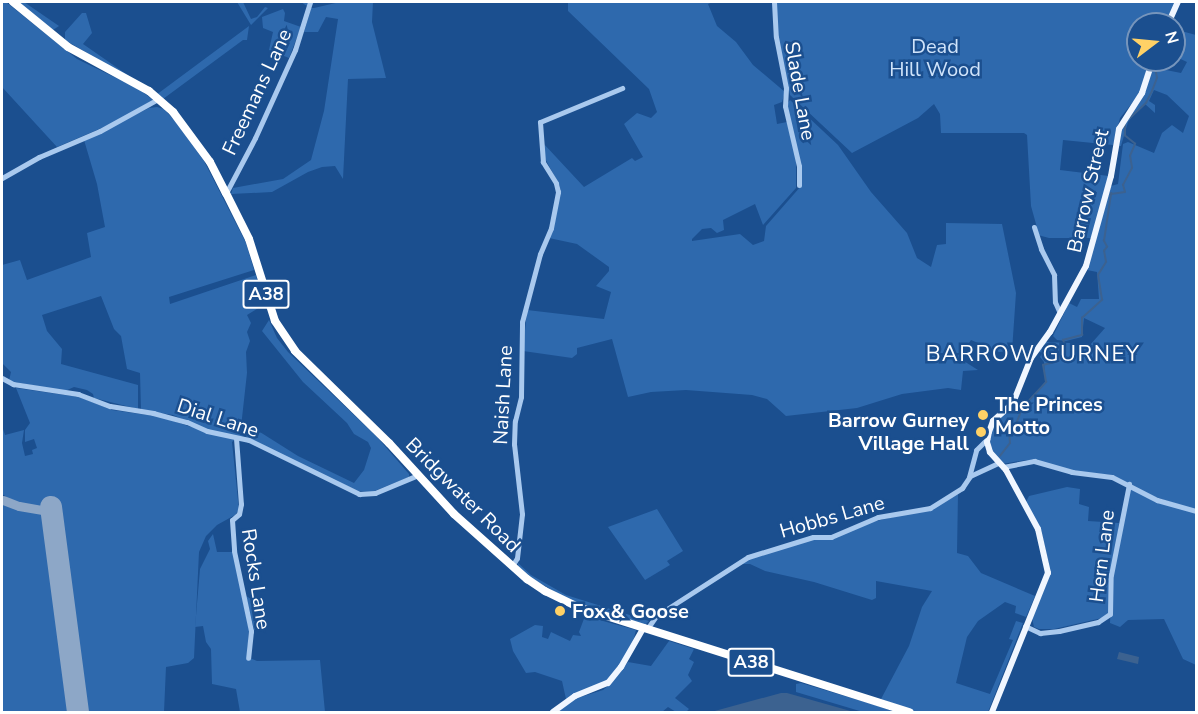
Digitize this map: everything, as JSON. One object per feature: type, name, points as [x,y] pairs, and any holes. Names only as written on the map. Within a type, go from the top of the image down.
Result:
[{"type":"highway","name":"A38","points":[[13,2],[82,57],[158,99]]},
{"type":"highway","name":"Bridgwater Road","points":[[158,99],[186,129],[210,162],[249,239],[269,304],[285,337],[306,364],[454,514],[536,586],[560,599],[645,628],[910,712]]},
{"type":"main road","name":"Barrow Street","points":[[987,439],[993,422],[1013,403],[1031,358],[1080,280],[1094,246],[1120,125],[1142,93],[1149,72]]},
{"type":"main road","points":[[987,439],[990,452],[1001,465],[1034,521],[1047,560],[1047,578],[1025,626],[992,712]]},
{"type":"main road","points":[[553,712],[575,696],[599,688],[613,678],[645,628]]},
{"type":"street","name":"Freemans Lane","points":[[226,192],[255,138],[295,50],[310,2]]},
{"type":"street","name":"Slade Lane","points":[[774,2],[776,37],[786,88],[785,106],[798,158],[799,185]]},
{"type":"street","name":"Naish Lane","points":[[512,566],[517,558],[522,514],[514,444],[515,421],[521,397],[522,322],[540,254],[551,228],[557,187],[543,162],[540,122],[622,88]]},
{"type":"street","points":[[2,178],[39,157],[109,126],[158,99]]},
{"type":"street","points":[[1034,226],[1041,249],[1054,274],[1055,302],[1060,313]]},
{"type":"street","name":"Dial Lane","points":[[2,378],[13,384],[78,394],[111,406],[153,413],[188,422],[207,431],[249,440],[359,494],[375,493],[418,475]]},
{"type":"street","name":"Rocks Lane","points":[[236,438],[242,504],[239,514],[232,520],[234,551],[251,631],[249,658]]},
{"type":"street","points":[[969,477],[969,469],[978,446],[987,439]]},
{"type":"street","name":"Hobbs Lane","points":[[645,628],[656,616],[748,557],[813,537],[831,537],[878,517],[930,508],[962,488],[969,477],[1001,465],[1034,461],[1072,472],[1112,477],[1157,500],[1197,511]]},
{"type":"street","name":"Hern Lane","points":[[1025,626],[1040,633],[1059,631],[1098,622],[1110,614],[1112,566],[1129,484]]},
{"type":"green space","points":[[2,2],[6,2],[77,59],[139,89],[153,100],[111,124],[57,147],[2,87]]},
{"type":"green space","points":[[16,2],[24,2],[59,26],[53,30]]},
{"type":"green space","points":[[237,2],[243,2],[251,19],[257,17],[265,7],[268,8],[251,25]]},
{"type":"green space","points":[[301,2],[314,2],[311,8],[314,8],[340,2],[373,2],[372,22],[386,78],[348,79],[343,179],[335,166],[322,167],[272,192],[231,194],[233,188],[283,179],[311,160],[324,111],[338,19],[326,17],[318,32],[304,32],[311,9]]},
{"type":"green space","points":[[568,2],[713,2],[708,4],[717,26],[736,42],[753,65],[785,92],[782,102],[774,105],[777,124],[787,122],[796,158],[796,188],[763,225],[755,204],[723,220],[724,230],[717,233],[711,228],[702,229],[692,241],[740,234],[753,245],[764,241],[766,226],[801,186],[799,157],[786,105],[790,100],[838,145],[871,192],[907,233],[917,258],[931,267],[937,245],[946,244],[946,223],[1002,224],[1016,293],[1012,351],[999,352],[971,340],[959,358],[978,370],[963,371],[961,390],[948,388],[902,394],[857,408],[786,416],[767,399],[752,395],[686,390],[651,392],[628,397],[612,339],[577,348],[577,354],[572,358],[523,351],[527,310],[604,319],[611,292],[596,286],[609,271],[609,267],[577,244],[549,238],[554,227],[560,186],[543,155],[543,143],[584,187],[632,158],[635,161],[643,157],[624,124],[637,113],[651,118],[657,112],[649,89],[568,11]]},
{"type":"green space","name":"Dead Hill Wood","points":[[777,2],[1175,2],[1171,12],[1126,12],[1126,72],[1148,72],[1141,92],[1120,118],[1113,145],[1063,140],[1060,170],[1109,176],[1093,238],[1049,238],[1038,235],[1031,206],[1027,135],[1024,133],[941,133],[940,114],[934,104],[918,118],[852,153],[790,95],[777,31]]},
{"type":"green space","points":[[283,9],[284,21],[301,27],[289,58],[269,50],[273,32],[263,28],[262,17]]},
{"type":"green space","points":[[82,13],[86,13],[92,33],[83,44],[142,85],[65,40],[65,32]]},
{"type":"green space","points":[[249,26],[247,40],[243,40],[163,99],[156,95]]},
{"type":"green space","points":[[1186,32],[1196,35],[1196,510],[1152,496],[1111,475],[1082,472],[1026,460],[1002,464],[990,447],[991,429],[999,418],[1011,407],[1018,414],[1045,382],[1044,362],[1040,357],[1042,353],[1038,351],[1046,342],[1070,343],[1070,346],[1090,345],[1105,328],[1084,318],[1082,337],[1066,341],[1057,340],[1053,336],[1069,303],[1077,307],[1081,299],[1099,299],[1097,272],[1087,270],[1111,186],[1118,184],[1123,144],[1128,142],[1154,153],[1162,133],[1172,125],[1183,133],[1189,116],[1167,95],[1154,90],[1149,101],[1155,105],[1155,113],[1145,104],[1136,112],[1128,122],[1121,146],[1119,146],[1120,130],[1149,72],[1186,72]]},
{"type":"green space","points":[[149,108],[164,109],[175,121],[204,161],[246,243],[254,270],[169,297],[170,304],[256,275],[263,305],[247,315],[251,323],[247,332],[250,341],[246,352],[247,373],[241,427],[252,427],[298,456],[354,483],[364,470],[371,448],[368,442],[354,434],[347,423],[303,382],[262,331],[269,320],[277,338],[288,352],[377,437],[409,474],[409,477],[372,492],[358,491],[270,451],[245,436],[239,436],[232,442],[239,510],[235,515],[217,525],[206,536],[199,552],[194,658],[188,663],[166,667],[164,712],[81,712],[53,508],[37,509],[18,504],[2,494],[2,426],[5,435],[24,430],[22,443],[25,456],[33,454],[32,450],[37,448],[34,439],[25,442],[25,430],[30,423],[16,388],[79,397],[112,410],[162,417],[191,427],[198,426],[173,415],[141,410],[140,373],[127,369],[121,336],[114,329],[101,296],[42,315],[47,331],[62,349],[61,364],[138,385],[138,409],[94,398],[93,394],[87,390],[74,387],[65,391],[9,381],[11,372],[2,363],[2,265],[20,260],[27,280],[91,257],[87,233],[105,227],[97,184],[84,140]]},
{"type":"green space","points":[[1067,487],[1080,489],[1079,504],[1089,507],[1088,521],[1119,523],[1108,614],[1102,618],[1054,629],[1039,629],[1034,627],[1032,618],[1047,583],[1049,564],[1041,530],[1026,502],[1029,496]]},
{"type":"green space","points":[[1130,489],[1196,513],[1196,665],[1183,659],[1164,619],[1128,620],[1120,627],[1110,623],[1112,576]]},
{"type":"green space","points":[[958,494],[957,553],[968,556],[981,573],[1035,596],[1026,617],[1015,613],[1016,606],[1005,602],[978,621],[967,637],[956,683],[990,694],[1013,640],[1009,639],[1016,621],[1023,623],[988,712],[917,712],[881,699],[909,646],[922,607],[932,591],[876,581],[876,598],[872,600],[814,582],[765,571],[750,564],[740,564],[751,557],[809,540],[834,538],[868,523],[936,507]]},
{"type":"green space","points":[[2,503],[45,514],[50,521],[75,712],[2,712]]},
{"type":"green space","points":[[657,509],[683,551],[667,561],[670,565],[645,580],[608,527]]},
{"type":"green space","points":[[213,534],[217,552],[233,552],[249,630],[247,657],[257,661],[320,660],[325,712],[240,712],[236,689],[212,684],[211,649],[206,642],[203,626],[195,627],[200,569],[210,549],[208,541]]},
{"type":"green space","points":[[518,563],[531,575],[566,595],[649,621],[645,625],[568,599],[531,578],[518,566]]},
{"type":"green space","points":[[246,596],[261,605],[268,624],[254,630]]},
{"type":"green space","points":[[585,616],[636,630],[619,667],[604,683],[566,699],[562,681],[535,672],[526,673],[513,651],[510,639],[535,625],[543,626],[542,637],[548,639],[551,632],[570,641],[573,635],[581,636],[579,632]]},
{"type":"green space","points":[[669,641],[694,649],[689,659],[694,662],[688,675],[692,681],[675,698],[689,709],[686,712],[676,712],[668,707],[662,712],[557,712],[574,699],[603,690],[628,662],[651,666]]},
{"type":"green space","points":[[801,683],[895,712],[863,712],[796,692],[796,684]]},
{"type":"shaded area","points":[[1119,652],[1139,657],[1138,664],[1117,659]]},
{"type":"shaded area","points":[[781,693],[854,712],[711,712]]},
{"type":"waterway","points":[[1130,118],[1146,103],[1157,78],[1156,72]]},
{"type":"waterway","points":[[1000,456],[1010,443],[1009,431],[1016,424],[1023,407],[1046,382],[1043,365],[1058,361],[1065,346],[1063,340],[1082,335],[1082,318],[1102,300],[1098,275],[1106,262],[1104,251],[1107,247],[1104,241],[1111,194],[1125,192],[1123,185],[1132,168],[1130,156],[1135,144],[1125,136],[1125,124]]},
{"type":"taxiway","points":[[3,500],[19,506],[46,511],[52,516]]},
{"type":"runway","points":[[51,507],[78,712]]},
{"type":"place","name":"The Princes Motto","points":[[983,415]]},
{"type":"place","name":"Barrow Gurney Village Hall","points":[[981,432]]},
{"type":"place","name":"Fox & Goose","points":[[560,611]]},
{"type":"district","name":"BARROW GURNEY","points":[[1033,355]]}]
